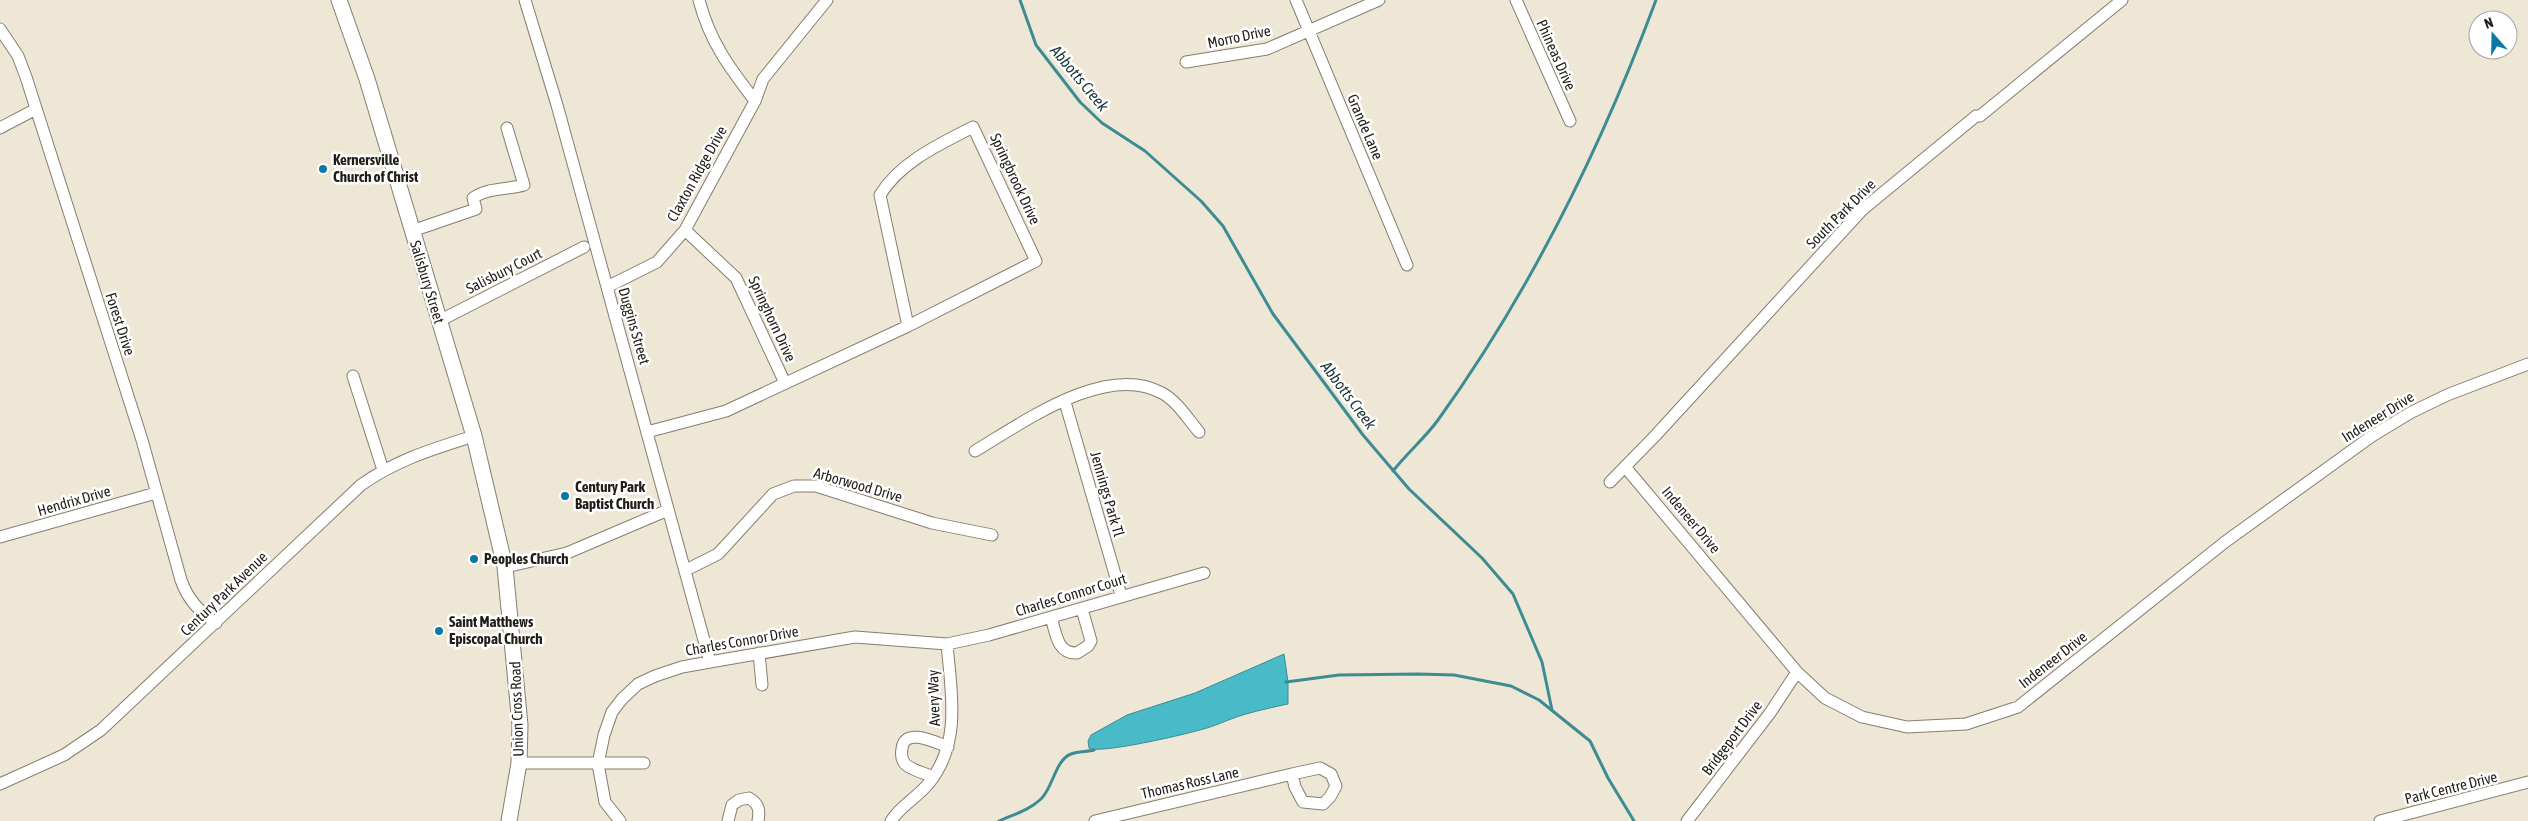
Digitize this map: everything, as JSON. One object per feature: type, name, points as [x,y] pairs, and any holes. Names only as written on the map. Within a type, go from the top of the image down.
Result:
[{"type":"main road","name":"Salisbury Street","points":[[339,0],[367,79],[474,436],[506,568]]},
{"type":"main road","name":"Union Cross Road","points":[[506,568],[518,687],[519,763],[509,821]]},
{"type":"street","name":"Duggins Street","points":[[525,0],[648,432],[710,662]]},
{"type":"street","points":[[699,0],[711,39],[720,55],[755,101]]},
{"type":"street","name":"Claxton Ridge Drive","points":[[607,287],[657,262],[685,230],[755,101],[763,79],[827,0]]},
{"type":"street","name":"Grande Lane","points":[[1296,0],[1407,265]]},
{"type":"street","name":"Morro Drive","points":[[1186,62],[1267,49],[1379,0]]},
{"type":"street","name":"Phineas Drive","points":[[1516,0],[1570,122]]},
{"type":"street","name":"South Park Drive","points":[[1610,482],[1626,468],[1862,210],[2122,0]]},
{"type":"street","name":"Forest Drive","points":[[0,29],[18,56],[36,109],[142,440],[186,594],[199,611],[216,623]]},
{"type":"street","points":[[0,128],[36,109]]},
{"type":"street","name":"Springbrook Drive","points":[[648,432],[726,411],[908,326],[1036,261],[973,127],[926,151],[887,184],[880,195],[908,326]]},
{"type":"street","points":[[412,231],[476,209],[473,198],[479,194],[506,186],[524,185],[508,128]]},
{"type":"street","name":"Springhorn Drive","points":[[685,230],[736,278],[784,383]]},
{"type":"street","name":"Salisbury Court","points":[[439,321],[584,247]]},
{"type":"street","name":"Indeneer Drive","points":[[1626,468],[1797,672],[1825,698],[1862,717],[1907,727],[1966,724],[2018,707],[2225,542],[2372,436],[2410,413],[2447,395],[2528,364]]},
{"type":"street","points":[[353,376],[383,470]]},
{"type":"street","points":[[975,451],[1040,412],[1112,384],[1139,384],[1164,394],[1199,432]]},
{"type":"street","name":"Jennings Park Tl","points":[[1065,402],[1121,596]]},
{"type":"street","name":"Century Park Avenue","points":[[0,784],[64,755],[101,730],[216,623],[338,505],[383,470],[405,459],[474,436]]},
{"type":"street","name":"Arborwood Drive","points":[[686,570],[718,554],[773,494],[794,486],[816,486],[932,523],[992,536]]},
{"type":"street","name":"Hendrix Drive","points":[[0,537],[156,493]]},
{"type":"street","points":[[506,568],[567,553],[668,510]]},
{"type":"street","name":"Charles Connor Court","points":[[947,644],[1051,618],[1204,573]]},
{"type":"street","points":[[1051,618],[1060,646],[1065,651],[1077,653],[1084,651],[1091,641],[1082,609]]},
{"type":"street","name":"Charles Connor Drive","points":[[598,764],[612,712],[622,699],[638,684],[655,676],[682,667],[855,637],[947,644]]},
{"type":"street","name":"Avery Way","points":[[891,821],[933,777],[948,747],[953,718],[947,644]]},
{"type":"street","points":[[759,653],[762,685]]},
{"type":"street","name":"Bridgeport Drive","points":[[1687,821],[1770,713],[1797,672]]},
{"type":"street","points":[[933,777],[905,764],[901,756],[902,745],[908,739],[916,737],[948,747]]},
{"type":"street","points":[[519,763],[598,764],[644,762]]},
{"type":"street","points":[[598,764],[605,802],[620,821]]},
{"type":"street","name":"Thomas Ross Lane","points":[[1095,821],[1292,774]]},
{"type":"street","name":"Park Centre Drive","points":[[2380,821],[2528,782]]},
{"type":"street","points":[[728,821],[732,805],[738,800],[750,798],[757,803],[760,811],[758,821]]},
{"type":"water","points":[[1284,654],[1288,682],[1288,704],[1246,714],[1204,729],[1170,737],[1128,746],[1089,748],[1088,741],[1091,735],[1127,715],[1195,693]]},
{"type":"waterway","name":"Abbotts Creek","points":[[1020,0],[1036,45],[1080,102],[1102,123],[1145,151],[1201,201],[1223,226],[1273,314],[1363,435],[1409,489],[1482,558],[1513,594],[1542,662],[1552,710]]},
{"type":"waterway","points":[[1393,471],[1438,420],[1472,371],[1533,270],[1561,218],[1612,110],[1656,0]]},
{"type":"waterway","points":[[1286,682],[1339,675],[1418,674],[1454,675],[1511,686],[1539,700],[1590,741],[1608,778],[1634,821]]},
{"type":"waterway","points":[[999,821],[1026,809],[1041,799],[1061,762],[1066,757],[1074,753],[1094,750]]},
{"type":"place","name":"Kernersville Church of Christ","points":[[323,169]]},
{"type":"place","name":"Century Park Baptist Church","points":[[565,496]]},
{"type":"place","name":"Peoples Church","points":[[474,559]]},
{"type":"place","name":"Saint Matthews Episcopal Church","points":[[439,631]]}]
